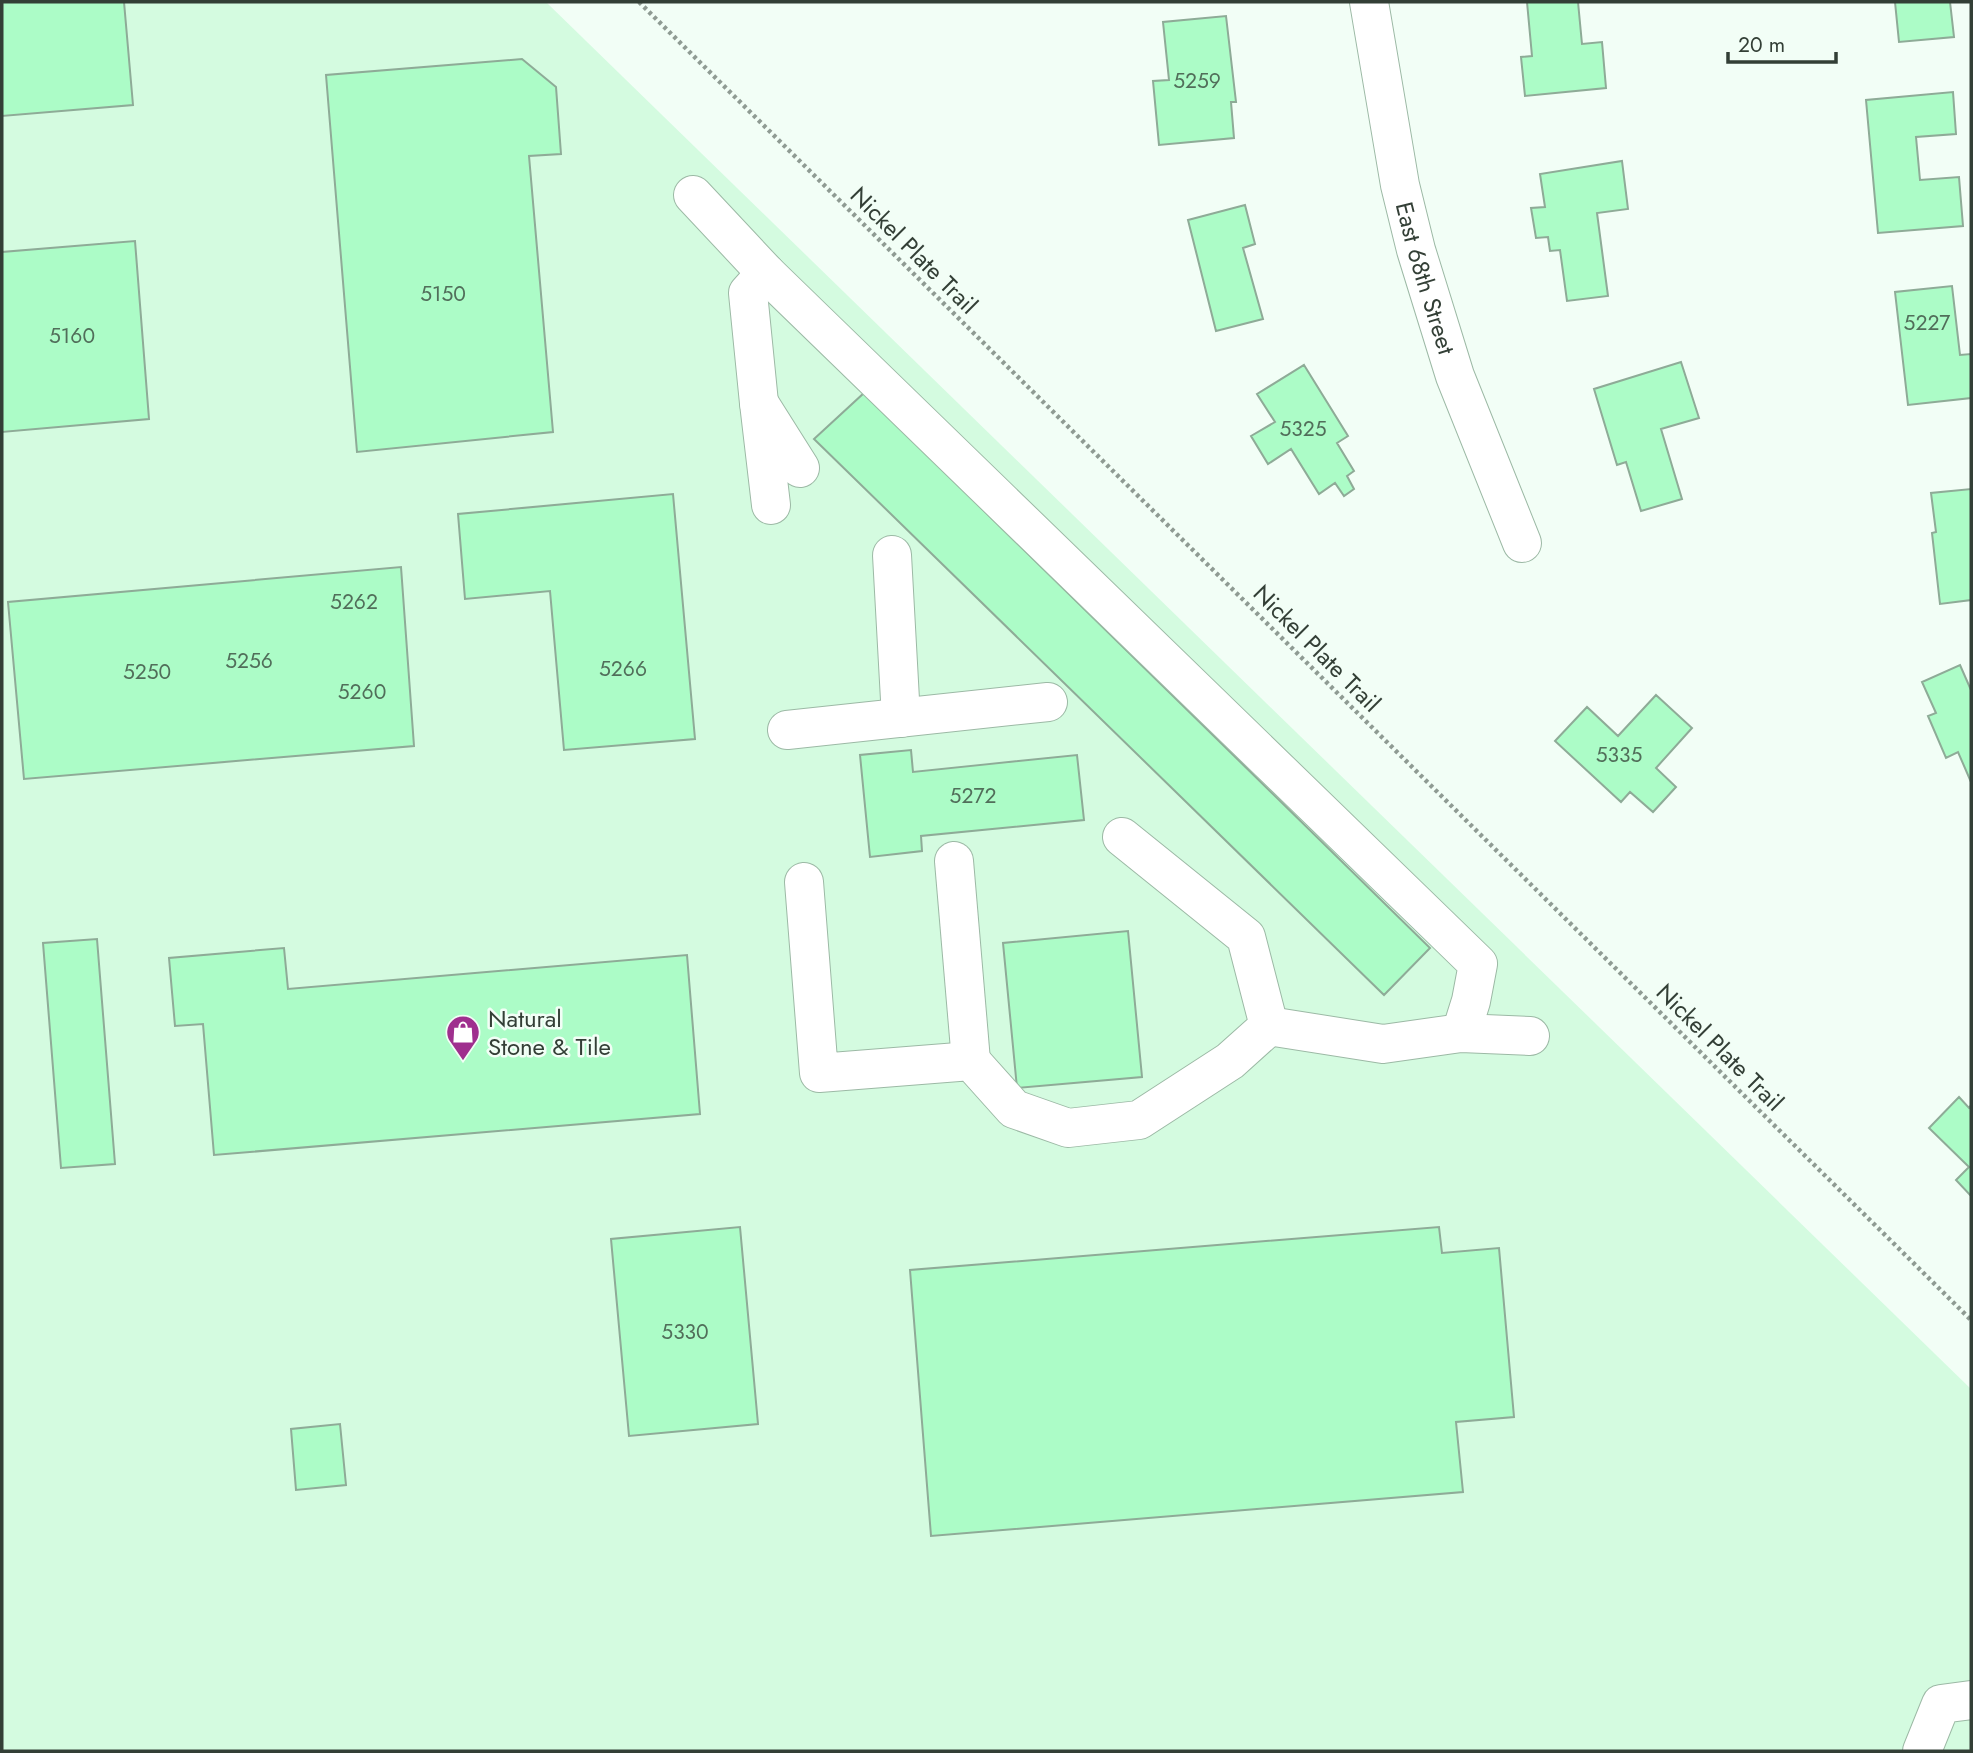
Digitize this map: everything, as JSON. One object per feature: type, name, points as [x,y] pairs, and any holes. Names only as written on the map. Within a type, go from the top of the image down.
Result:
[{"type":"street","name":"East 68th Street","points":[[1369,2],[1400,185],[1416,250],[1455,376],[1522,543]]},
{"type":"street","points":[[694,195],[766,273],[1478,964],[1461,1033]]},
{"type":"street","points":[[766,273],[748,293],[771,505]]},
{"type":"street","points":[[759,403],[800,468]]},
{"type":"street","points":[[892,555],[901,718]]},
{"type":"street","points":[[787,730],[1048,702]]},
{"type":"street","points":[[1122,837],[1246,937],[1269,1026]]},
{"type":"street","points":[[954,861],[971,1061],[1014,1109],[1068,1128],[1139,1120],[1230,1061],[1269,1026]]},
{"type":"street","points":[[804,882],[820,1073],[971,1061]]},
{"type":"street","points":[[1269,1026],[1383,1044],[1461,1033],[1530,1036]]},
{"type":"street","points":[[1922,1751],[1941,1704],[1971,1700]]},
{"type":"path","name":"Nickel Plate Trail","points":[[639,2],[1971,1320]]},
{"type":"shaded area","points":[[2,2],[546,2],[1971,1389],[1971,1751],[2,1751]]},
{"type":"building","points":[[2,2],[124,2],[133,105],[2,116]]},
{"type":"building","points":[[1527,2],[1578,2],[1582,44],[1602,42],[1606,88],[1525,96],[1521,57],[1532,56]]},
{"type":"building","points":[[1895,2],[1950,2],[1954,37],[1899,42]]},
{"type":"building","points":[[1226,16],[1236,102],[1231,102],[1234,138],[1159,145],[1153,81],[1169,80],[1163,22]]},
{"type":"building","points":[[522,59],[556,87],[561,154],[529,156],[553,432],[357,452],[326,75]]},
{"type":"building","points":[[1953,92],[1956,134],[1916,137],[1920,180],[1959,177],[1963,226],[1878,233],[1866,100]]},
{"type":"building","points":[[1622,161],[1628,209],[1597,213],[1608,296],[1567,301],[1560,250],[1550,251],[1548,237],[1536,238],[1531,208],[1545,207],[1540,174]]},
{"type":"building","points":[[1245,205],[1255,244],[1243,248],[1263,319],[1216,331],[1188,220]]},
{"type":"building","points":[[135,241],[149,419],[2,432],[2,252]]},
{"type":"building","points":[[1952,286],[1960,355],[1971,354],[1971,398],[1908,405],[1895,292]]},
{"type":"building","points":[[1681,362],[1699,418],[1661,429],[1682,499],[1641,511],[1626,462],[1617,465],[1594,389]]},
{"type":"building","points":[[1304,365],[1348,436],[1337,443],[1354,471],[1347,476],[1354,489],[1344,496],[1335,483],[1319,494],[1291,449],[1268,464],[1251,436],[1275,422],[1257,394]]},
{"type":"building","points":[[864,393],[1430,948],[1384,995],[814,439]]},
{"type":"building","points":[[1971,489],[1971,600],[1940,604],[1932,533],[1936,532],[1931,493]]},
{"type":"building","points":[[673,494],[695,739],[564,750],[550,591],[465,599],[458,514]]},
{"type":"building","points":[[401,567],[414,746],[24,779],[8,602]]},
{"type":"building","points":[[1960,665],[1971,690],[1971,782],[1958,752],[1946,758],[1928,716],[1936,713],[1922,682]]},
{"type":"building","points":[[1656,695],[1692,728],[1656,768],[1676,787],[1653,812],[1630,792],[1621,802],[1555,741],[1587,707],[1618,736]]},
{"type":"building","points":[[911,750],[913,772],[1077,755],[1084,820],[921,836],[922,851],[870,857],[860,755]]},
{"type":"building","points":[[1128,931],[1142,1077],[1017,1088],[1003,943]]},
{"type":"building","points":[[97,939],[115,1164],[61,1168],[43,943]]},
{"type":"building","points":[[284,948],[288,989],[687,955],[700,1114],[214,1155],[203,1024],[175,1026],[169,958]]},
{"type":"building","points":[[1959,1097],[1969,1108],[1971,1105],[1971,1196],[1956,1180],[1969,1167],[1929,1128]]},
{"type":"building","points":[[740,1227],[758,1424],[629,1436],[611,1239]]},
{"type":"building","points":[[1439,1227],[1442,1253],[1499,1248],[1514,1417],[1456,1422],[1463,1492],[931,1536],[910,1270]]},
{"type":"building","points":[[340,1424],[346,1485],[296,1490],[291,1429]]},
{"type":"place","name":"Natural Stone & Tile","points":[[463,1062]]}]
